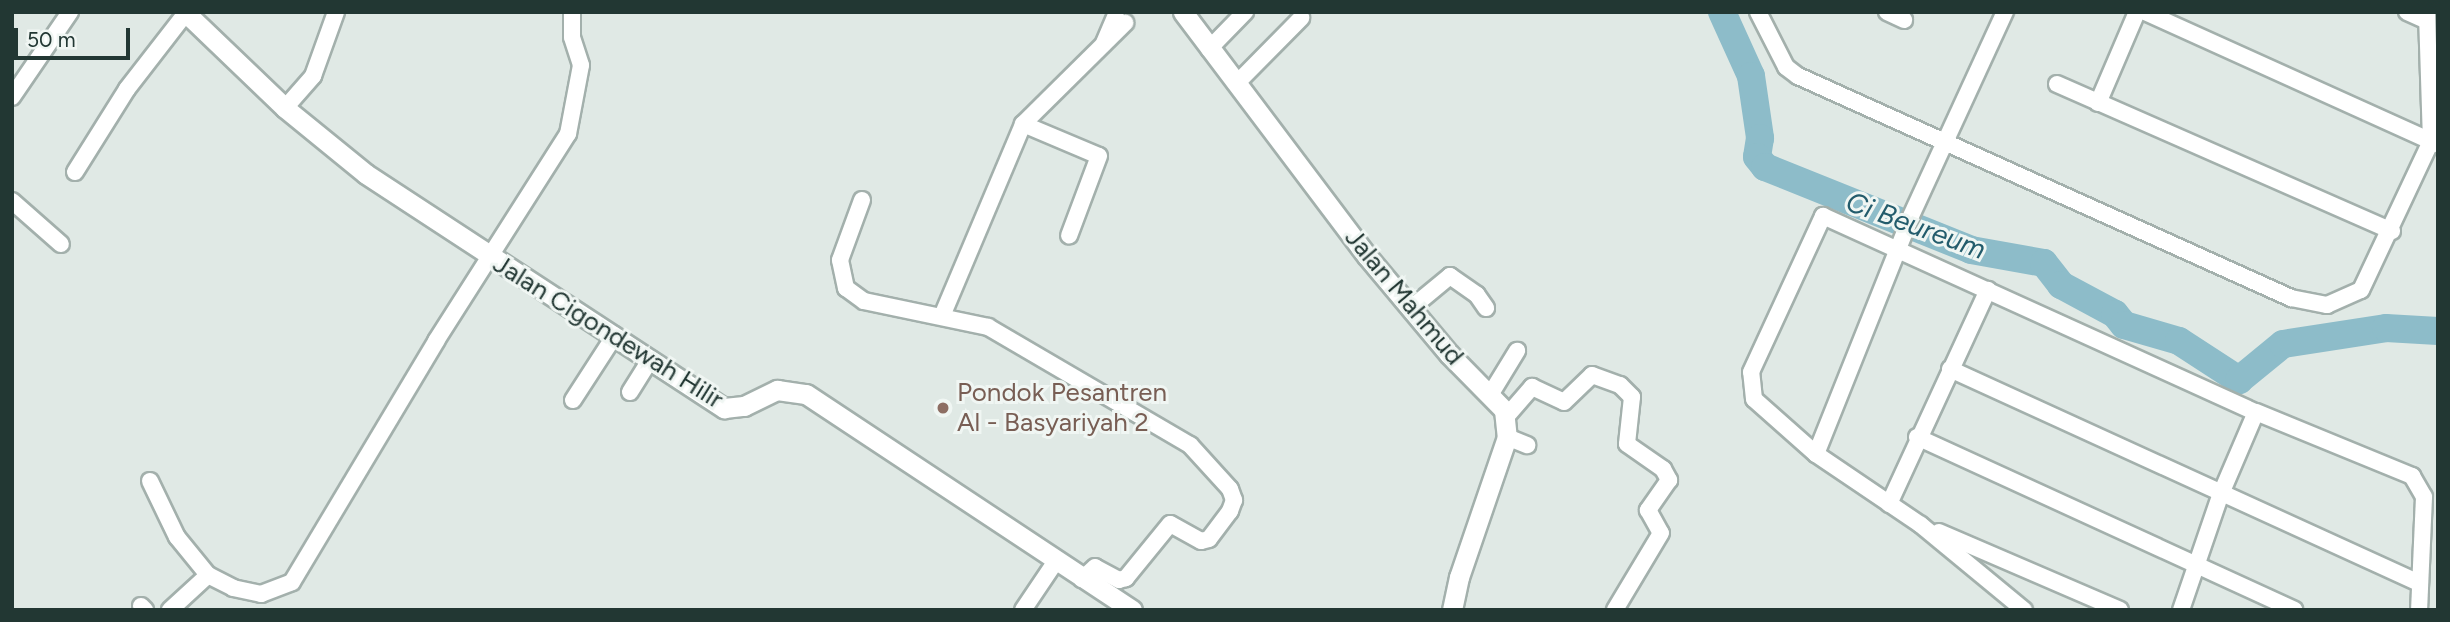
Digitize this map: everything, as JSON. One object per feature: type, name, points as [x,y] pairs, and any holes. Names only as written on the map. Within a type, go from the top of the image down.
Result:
[{"type":"street","points":[[12,97],[70,12]]},
{"type":"street","points":[[285,108],[313,76],[336,12]]},
{"type":"street","points":[[150,481],[177,537],[208,575],[260,602],[292,582],[568,134],[581,65],[572,37],[572,12]]},
{"type":"street","name":"Jalan Mahmud","points":[[1183,12],[1410,309],[1490,395],[1507,427]]},
{"type":"street","points":[[1209,49],[1245,12]]},
{"type":"street","points":[[1758,12],[1786,66],[1798,76],[2309,304],[2345,300],[2361,290],[2435,143],[2427,17],[2407,12]]},
{"type":"street","points":[[1887,12],[1904,20]]},
{"type":"street","points":[[1816,454],[1911,216],[2005,12]]},
{"type":"street","points":[[2098,103],[2137,12]]},
{"type":"street","points":[[2145,12],[2435,143]]},
{"type":"street","points":[[75,172],[127,89],[185,13]]},
{"type":"street","name":"Jalan Cigondewah Hilir","points":[[185,13],[285,108],[366,174],[491,258],[650,359],[731,409],[777,390],[806,394],[1132,610]]},
{"type":"street","points":[[1236,84],[1301,18]]},
{"type":"street","points":[[942,316],[1023,124],[1104,43],[1120,19]]},
{"type":"street","points":[[2057,84],[2392,230]]},
{"type":"street","points":[[1023,124],[1099,156],[1069,236]]},
{"type":"street","points":[[862,200],[840,260],[846,288],[864,301],[988,327],[1190,445],[1230,489],[1234,500],[1230,511],[1209,539],[1201,541],[1170,524],[1126,578],[1119,580],[1094,567],[1082,579]]},
{"type":"street","points":[[12,201],[61,244]]},
{"type":"street","points":[[2024,610],[1922,525],[1816,454],[1754,399],[1751,372],[1823,216],[1902,241],[1988,290],[2256,412],[2412,476],[2420,485],[2424,497],[2417,582],[2418,610]]},
{"type":"street","points":[[1410,309],[1450,276],[1477,295],[1486,309]]},
{"type":"street","points":[[1889,504],[1917,437],[1988,290]]},
{"type":"street","points":[[573,400],[615,335]]},
{"type":"street","points":[[1490,395],[1517,351]]},
{"type":"street","points":[[629,392],[650,359]]},
{"type":"street","points":[[1950,369],[2221,496],[2417,582]]},
{"type":"street","points":[[1452,610],[1459,577],[1507,427],[1532,387],[1564,402],[1589,376],[1609,380],[1630,393],[1633,402],[1626,444],[1663,469],[1669,480],[1648,510],[1661,533],[1620,608]]},
{"type":"street","points":[[2181,610],[2199,568],[2221,496],[2256,412]]},
{"type":"street","points":[[1507,427],[1527,445]]},
{"type":"street","points":[[1917,437],[2294,610]]},
{"type":"street","points":[[1922,525],[2120,610]]},
{"type":"street","points":[[1023,610],[1056,561]]},
{"type":"street","points":[[170,610],[208,575]]},
{"type":"waterway","name":"Ci Beureum","points":[[1722,12],[1751,76],[1760,138],[1757,157],[1765,167],[1971,250],[2044,263],[2061,285],[2115,314],[2124,325],[2179,341],[2239,380],[2283,344],[2386,328],[2438,331]]},
{"type":"place","name":"Pondok Pesantren Al - Basyariyah 2","points":[[943,408]]}]
